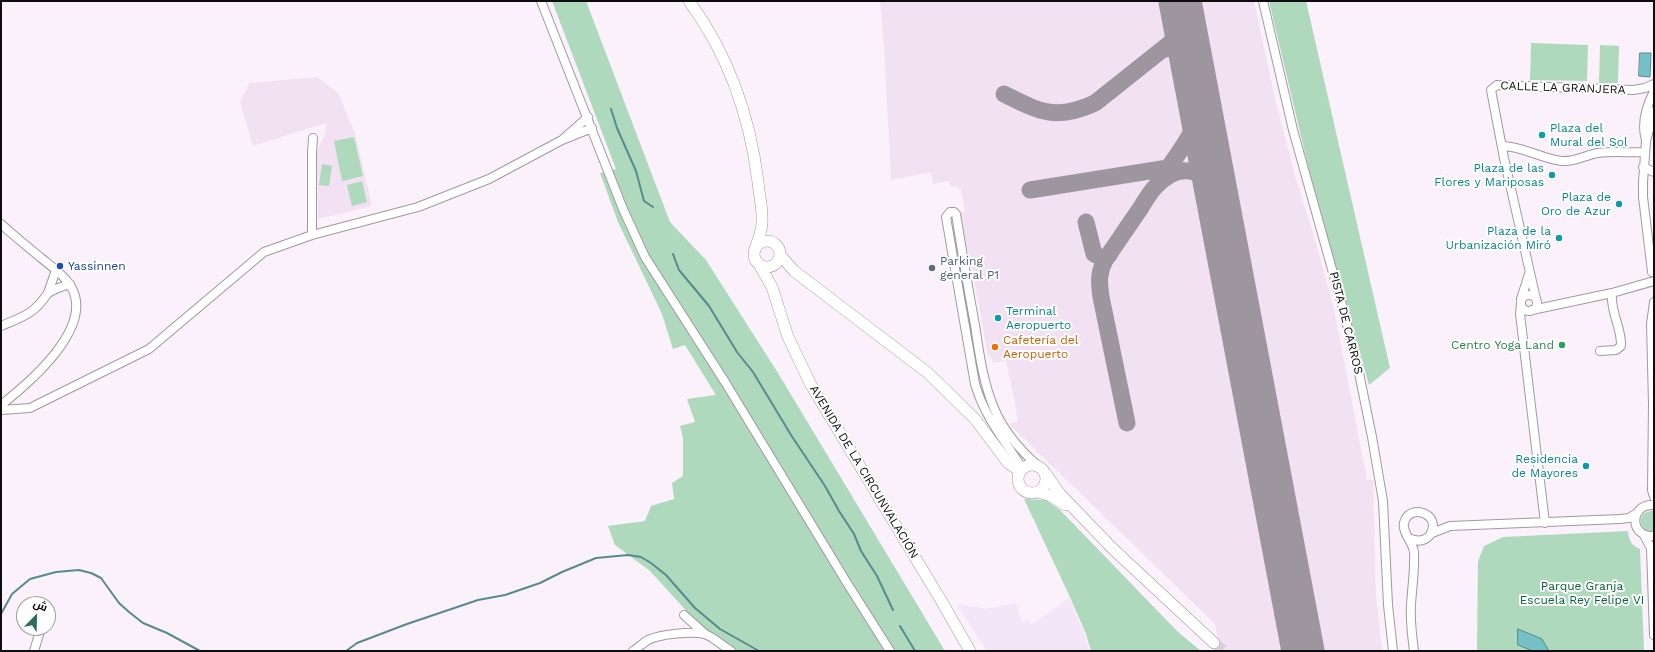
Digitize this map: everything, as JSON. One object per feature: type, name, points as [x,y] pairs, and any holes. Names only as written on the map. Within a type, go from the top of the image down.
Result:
[{"type":"main road","points":[[689,1],[704,22],[725,60],[746,118],[755,164],[762,221],[754,256],[772,287]]},
{"type":"main road","points":[[762,221],[774,243],[780,250],[776,262],[772,287]]},
{"type":"main road","points":[[756,246],[763,242],[774,243]]},
{"type":"main road","points":[[760,266],[764,267],[776,262],[794,271],[928,373],[975,419],[1005,459],[1012,466],[1021,470]]},
{"type":"main road","name":"AVENIDA DE LA CIRCUNVALACIÓN","points":[[772,287],[788,337],[811,385],[970,651]]},
{"type":"main road","points":[[1005,459],[1010,472],[1020,487],[1027,492],[1040,492],[1057,500],[1081,517]]},
{"type":"main road","points":[[1018,483],[1021,470],[1029,465],[1037,466],[1046,474],[1056,489],[1081,517],[1146,581],[1214,644]]},
{"type":"main road","points":[[1040,492],[1045,486],[1046,474]]},
{"type":"street","points":[[540,1],[626,215],[653,271],[725,382],[890,651]]},
{"type":"street","name":"PISTA DE CARROS","points":[[1263,1],[1293,130],[1356,361],[1372,437],[1382,499],[1388,606],[1393,651]]},
{"type":"street","name":"CALLE LA GRANJERA","points":[[1536,301],[1534,286],[1529,274],[1491,90],[1497,85],[1633,90],[1645,88],[1654,84]]},
{"type":"street","name":"CALLE LA GRANJERA","points":[[1633,90],[1650,98]]},
{"type":"street","points":[[1544,308],[1532,296],[1528,295],[1521,302],[1522,307],[1529,310],[1544,308],[1612,293],[1639,285],[1653,275],[1652,253],[1643,197],[1643,166],[1646,141],[1644,123],[1650,98],[1654,91]]},
{"type":"street","points":[[1646,141],[1654,111]]},
{"type":"street","points":[[562,140],[588,118]]},
{"type":"street","points":[[1,410],[30,408],[149,349],[264,252],[312,235],[418,207],[489,179],[562,140],[592,128]]},
{"type":"street","points":[[312,235],[313,138]]},
{"type":"street","points":[[1502,146],[1517,147],[1546,158],[1567,161],[1600,153],[1645,152]]},
{"type":"street","points":[[1643,166],[1654,172]]},
{"type":"street","points":[[1021,470],[995,428],[979,397],[975,384],[946,216],[950,212],[954,212],[956,214],[981,358],[990,397],[999,419],[1016,444],[1037,466]]},
{"type":"street","points":[[1,224],[56,270],[70,284],[75,296],[76,309],[73,323],[67,337],[33,378],[1,406]]},
{"type":"street","points":[[954,258],[963,256]]},
{"type":"street","points":[[1,326],[38,308],[48,293],[56,270]]},
{"type":"street","name":"CALLE LA GRANJERA","points":[[1529,274],[1521,302],[1521,319],[1545,523]]},
{"type":"street","points":[[48,293],[70,284]]},
{"type":"street","points":[[1600,351],[1616,350],[1621,346],[1618,328],[1612,308],[1612,293]]},
{"type":"street","points":[[1521,319],[1529,310],[1535,307],[1536,301]]},
{"type":"street","points":[[1410,538],[1418,541],[1422,540],[1428,538],[1432,533],[1450,526],[1620,520],[1629,518],[1637,513],[1653,493],[1651,324],[1654,302]]},
{"type":"street","points":[[963,309],[972,308]]},
{"type":"street","points":[[971,360],[981,358]]},
{"type":"street","points":[[1644,506],[1654,505]]},
{"type":"street","points":[[1414,651],[1411,607],[1414,558],[1410,538],[1404,529],[1405,522],[1408,516],[1414,512],[1422,512],[1432,520],[1450,526]]},
{"type":"street","points":[[1637,513],[1635,522],[1648,541],[1650,548],[1654,635]]},
{"type":"street","points":[[1432,520],[1432,533]]},
{"type":"street","points":[[1620,520],[1641,532],[1654,536]]},
{"type":"street","points":[[1414,558],[1422,540]]},
{"type":"street","points":[[684,615],[705,634],[731,651]]},
{"type":"street","points":[[633,651],[648,640],[656,637],[699,633],[705,634]]},
{"type":"street","points":[[34,651],[39,636]]},
{"type":"shaded area","points":[[880,1],[1254,1],[1276,103],[1296,179],[1316,243],[1334,309],[1367,480],[1373,480],[1376,595],[1382,651],[1220,651],[1215,624],[1009,424],[1018,421],[1013,394],[1006,361],[993,363],[991,356],[988,356],[974,278],[959,213],[965,212],[961,189],[959,189],[958,186],[951,187],[949,181],[933,184],[931,172],[891,180]]},
{"type":"shaded area","points":[[317,77],[338,93],[355,133],[372,206],[318,219],[317,152],[326,131],[326,123],[253,146],[240,102],[249,83]]},
{"type":"shaded area","points":[[1069,598],[1086,638],[1089,651],[986,651],[957,604],[987,609],[1016,603],[1022,622],[1028,619],[1031,625]]},
{"type":"green space","points":[[552,1],[586,1],[670,222],[706,260],[778,373],[945,651],[725,651],[712,642],[694,636],[690,615],[650,571],[615,545],[608,526],[645,521],[651,506],[674,499],[672,483],[683,476],[683,438],[680,426],[695,422],[687,399],[716,395],[685,345],[673,349],[662,314],[618,222],[600,173],[616,169]]},
{"type":"green space","points":[[1269,1],[1306,1],[1390,368],[1369,385],[1309,170]]},
{"type":"green space","points":[[1531,43],[1588,45],[1587,81],[1530,80]]},
{"type":"green space","points":[[1600,45],[1619,46],[1618,83],[1599,83]]},
{"type":"green space","points":[[354,137],[363,176],[342,181],[334,141]]},
{"type":"green space","points":[[322,164],[332,166],[329,186],[319,185]]},
{"type":"green space","points":[[362,181],[367,202],[352,206],[347,185]]},
{"type":"green space","points":[[1024,499],[1046,500],[1060,510],[1178,632],[1201,651],[1091,651],[1086,634],[1069,595]]},
{"type":"green space","points":[[1654,510],[1654,532],[1644,528],[1641,520],[1644,513]]},
{"type":"green space","name":"Parque Granja Escuela Rey Felipe VI","points":[[1628,531],[1631,542],[1634,546],[1640,549],[1644,651],[1477,651],[1478,561],[1484,546],[1503,537]]},
{"type":"water","points":[[1640,53],[1651,53],[1650,77],[1639,76]]},
{"type":"water","points":[[1518,629],[1542,639],[1549,651],[1533,651],[1518,645]]},
{"type":"waterway","points":[[611,109],[617,128],[636,171],[644,201],[653,207]]},
{"type":"waterway","points":[[673,254],[679,270],[709,306],[737,352],[753,372],[791,435],[825,486],[854,534],[861,551],[877,576],[893,610]]},
{"type":"waterway","points":[[346,651],[357,643],[407,624],[478,600],[505,595],[540,583],[596,558],[628,555],[641,557],[651,563],[666,575],[695,608],[720,629],[759,651]]},
{"type":"waterway","points":[[1,614],[12,594],[30,579],[56,572],[79,570],[91,573],[101,578],[119,603],[143,623],[167,633],[200,651]]},
{"type":"waterway","points":[[900,626],[915,651]]},
{"type":"taxiway","points":[[1004,94],[1028,106],[1048,112],[1069,112],[1095,103],[1176,38],[1181,28],[1182,12]]},
{"type":"taxiway","points":[[1165,49],[1176,48],[1186,53],[1191,59]]},
{"type":"taxiway","points":[[1163,176],[1190,134],[1198,116],[1200,106]]},
{"type":"taxiway","points":[[1030,190],[1168,168]]},
{"type":"taxiway","points":[[1127,423],[1101,297],[1101,269],[1105,260],[1150,194],[1156,186],[1173,173],[1190,171],[1198,174],[1212,187],[1217,197]]},
{"type":"taxiway","points":[[1086,222],[1094,254],[1102,258],[1109,255]]},
{"type":"runway","points":[[1180,1],[1303,651]]},
{"type":"tunnel","points":[[1214,643],[1224,651]]},
{"type":"place","name":"Plaza del Mural del Sol","points":[[1542,135]]},
{"type":"place","name":"Plaza de las Flores y Mariposas","points":[[1552,175]]},
{"type":"place","name":"Plaza de Oro de Azur","points":[[1619,204]]},
{"type":"place","name":"Plaza de la Urbanización Miró","points":[[1559,238]]},
{"type":"place","name":"Yassinnen","points":[[60,266]]},
{"type":"place","name":"Parking general P1","points":[[932,268]]},
{"type":"place","name":"Terminal Aeropuerto","points":[[998,318]]},
{"type":"place","name":"Centro Yoga Land","points":[[1562,345]]},
{"type":"place","name":"Cafetería del Aeropuerto","points":[[995,347]]},
{"type":"place","name":"Residencia de Mayores","points":[[1586,466]]}]
